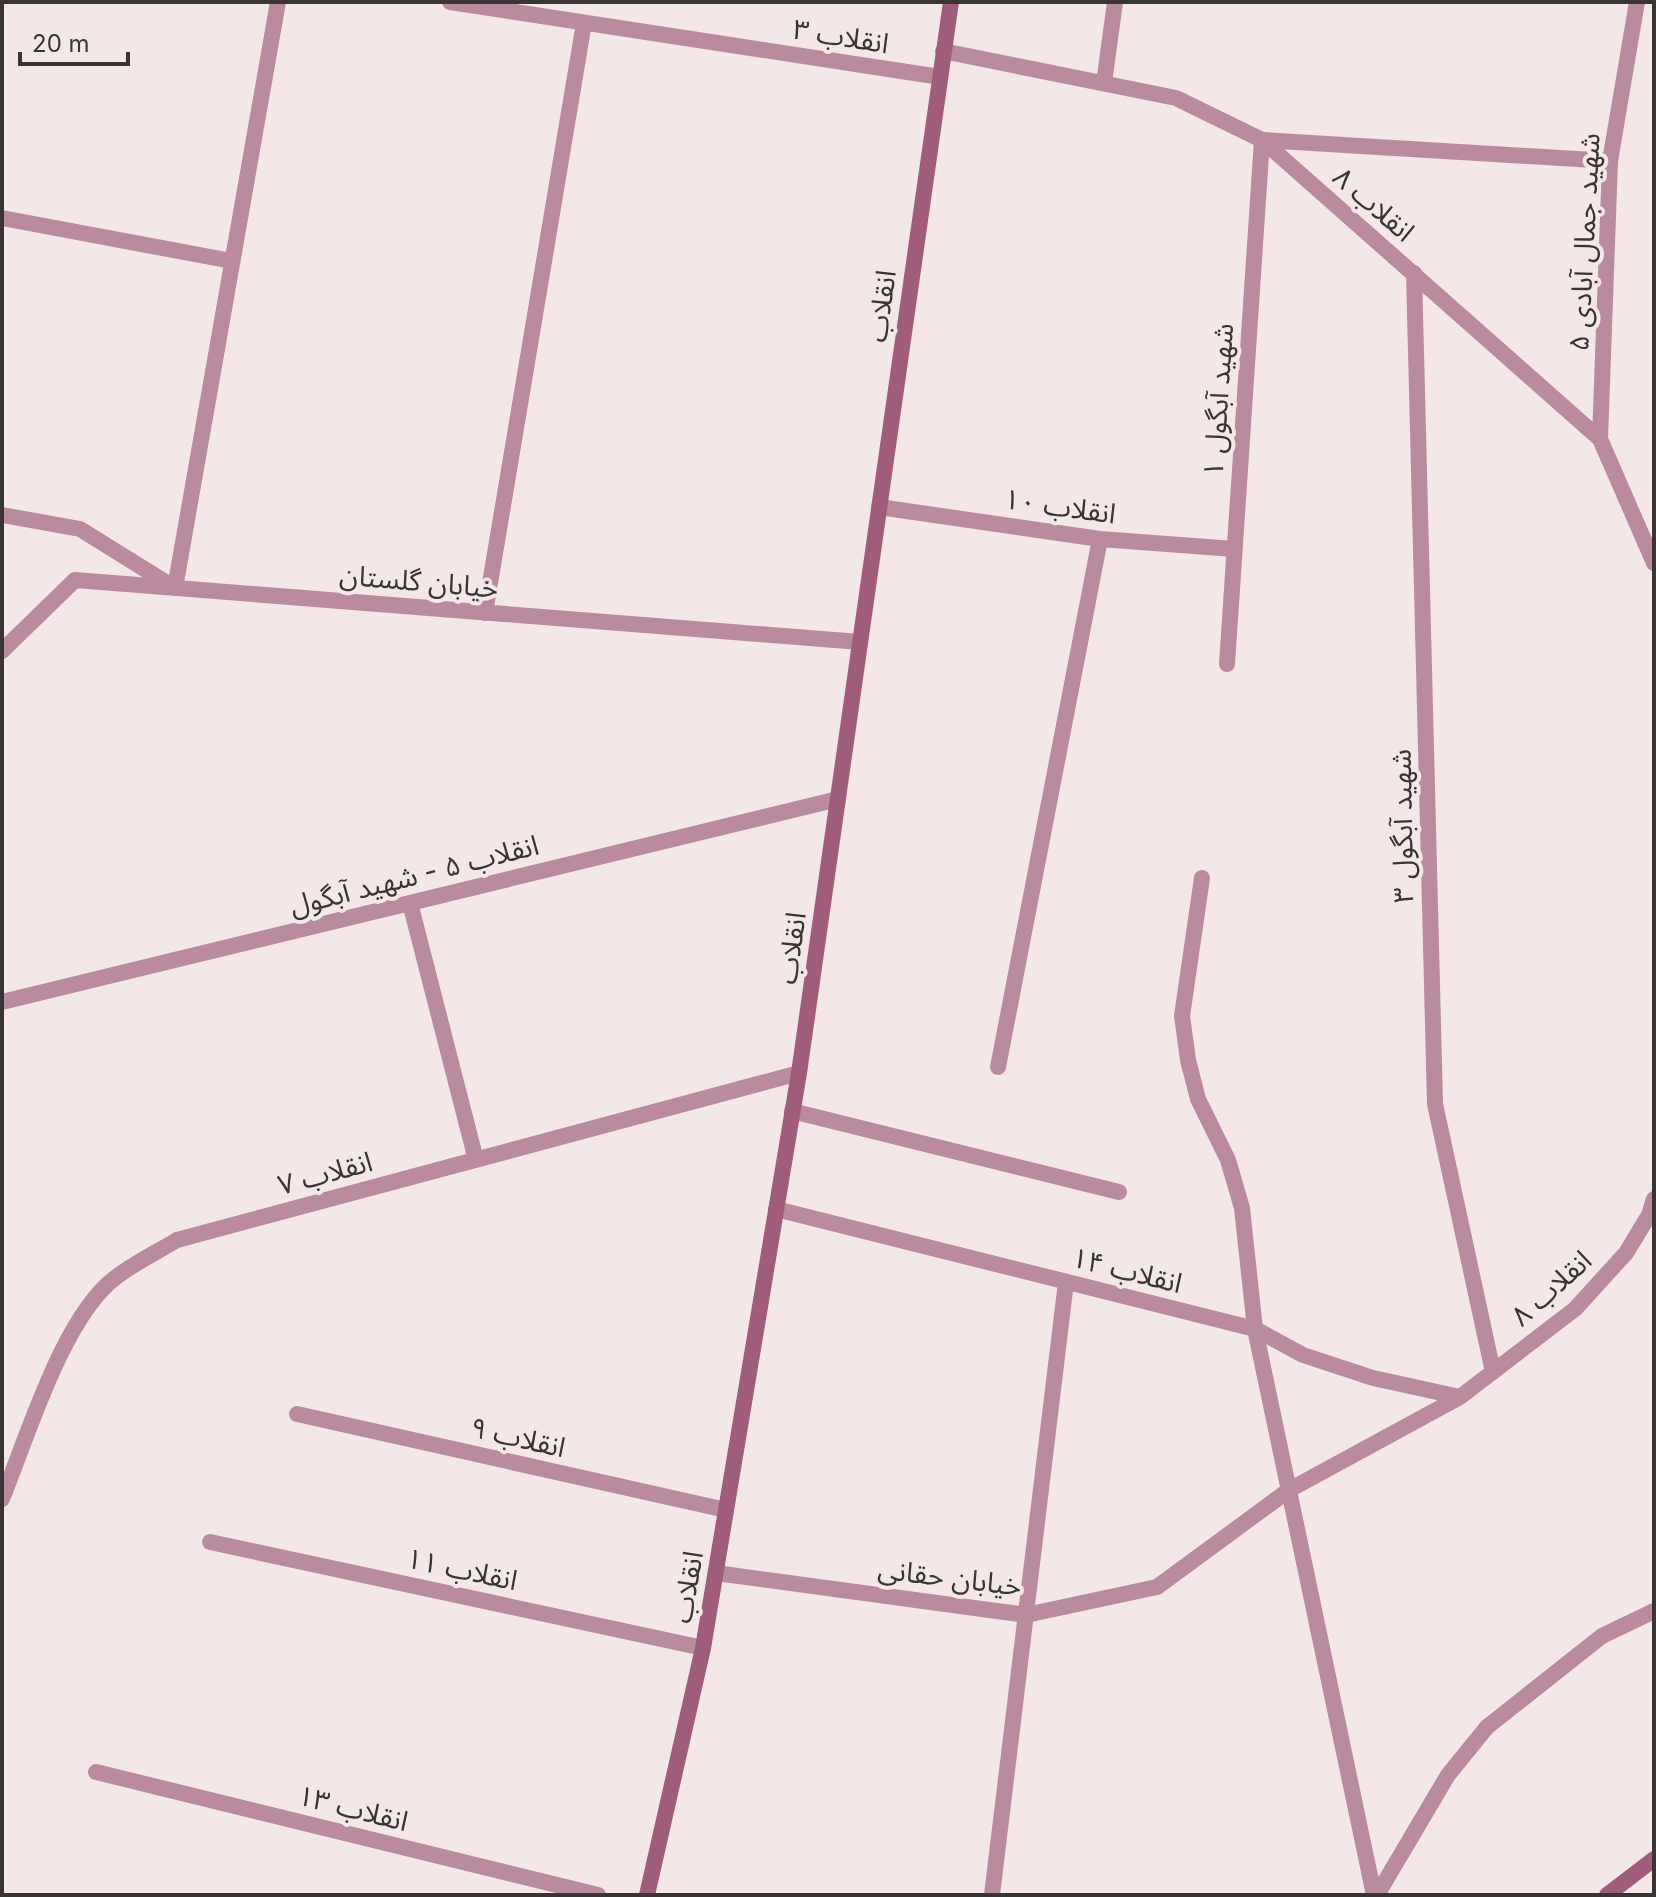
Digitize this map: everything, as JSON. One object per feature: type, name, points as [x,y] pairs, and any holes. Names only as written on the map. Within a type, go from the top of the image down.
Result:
[{"type":"street","points":[[2,515],[80,529],[175,588],[278,2]]},
{"type":"street","name":"انقلاب ۳","points":[[450,2],[940,77]]},
{"type":"street","name":"انقلاب","points":[[647,1895],[703,1648],[799,1073],[951,2]]},
{"type":"street","points":[[1104,83],[1115,2]]},
{"type":"street","name":"شهید جمال آبادی ۵","points":[[1600,439],[1610,161],[1637,2]]},
{"type":"street","points":[[485,613],[584,23]]},
{"type":"street","name":"انقلاب ۸","points":[[943,51],[1176,98],[1262,140],[1600,439],[1654,563]]},
{"type":"street","points":[[1262,140],[1610,161]]},
{"type":"street","name":"شهید آبگول ۱","points":[[1227,664],[1262,140]]},
{"type":"street","points":[[2,218],[232,261]]},
{"type":"street","name":"شهید آبگول ۳","points":[[1414,273],[1435,1104],[1493,1372]]},
{"type":"street","name":"انقلاب ۱۰","points":[[879,507],[1100,539],[1234,549]]},
{"type":"street","points":[[998,1067],[1100,539]]},
{"type":"street","name":"خیابان گلستان","points":[[2,651],[75,580],[860,642]]},
{"type":"street","name":"انقلاب ۵ - شهید آبگول","points":[[2,1002],[838,799]]},
{"type":"street","points":[[1202,878],[1182,1016],[1188,1060],[1198,1099],[1228,1160],[1242,1208],[1255,1329],[1376,1895]]},
{"type":"street","points":[[410,903],[476,1160]]},
{"type":"street","name":"انقلاب ۷","points":[[2,1499],[79,1317],[113,1279],[177,1240],[799,1073]]},
{"type":"street","points":[[792,1111],[1119,1192]]},
{"type":"street","name":"انقلاب ۱۴","points":[[776,1209],[1255,1329],[1303,1355],[1345,1369],[1460,1397]]},
{"type":"street","name":"انقلاب ۸","points":[[1460,1397],[1575,1309],[1626,1253],[1652,1210]]},
{"type":"street","points":[[992,1895],[1066,1282]]},
{"type":"street","name":"خیابان حقانی","points":[[716,1573],[1026,1615],[1157,1587],[1289,1490],[1460,1397]]},
{"type":"street","name":"انقلاب ۹","points":[[297,1414],[726,1510]]},
{"type":"street","name":"انقلاب ۱۱","points":[[210,1542],[703,1648]]},
{"type":"street","points":[[1376,1895],[1448,1775],[1487,1727],[1602,1636],[1654,1611]]},
{"type":"street","name":"انقلاب ۱۳","points":[[96,1772],[598,1895]]},
{"type":"street","points":[[1607,1895],[1654,1859]]}]
